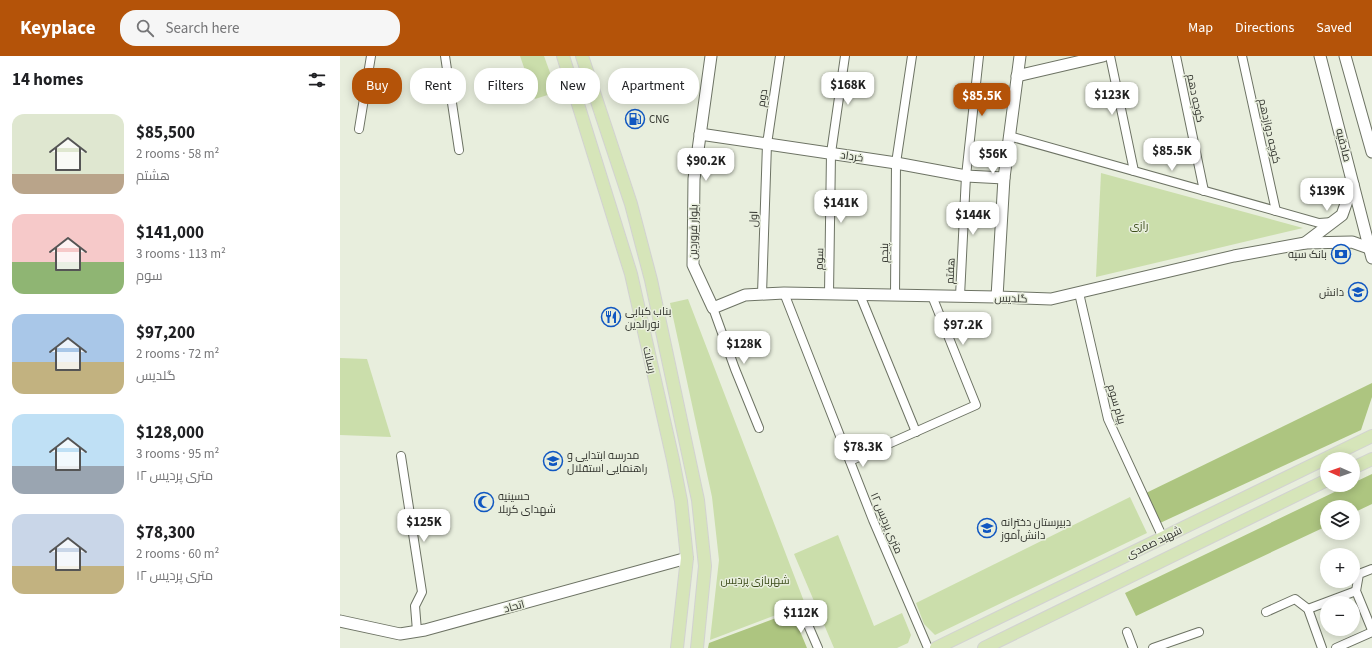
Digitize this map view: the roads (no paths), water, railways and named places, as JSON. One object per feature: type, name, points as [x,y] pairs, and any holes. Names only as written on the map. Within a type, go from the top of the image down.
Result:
[{"type":"main road","name":"رسالت","points":[[563,56],[631,274],[681,501],[686,558],[676,648]]},
{"type":"main road","name":"رسالت","points":[[582,56],[635,219],[652,288],[698,500],[706,566],[696,648]]},
{"type":"main road","name":"شهید صمدی","points":[[936,648],[1371,436]]},
{"type":"main road","points":[[1360,465],[1372,459]]},
{"type":"main road","name":"شهید صمدی","points":[[984,648],[1320,483]]},
{"type":"main road","points":[[1067,584],[1063,593],[1066,600],[1079,602]]},
{"type":"main road","points":[[1037,599],[1048,602],[1050,606],[1050,613],[1046,618]]},
{"type":"street","points":[[359,129],[371,56]]},
{"type":"street","points":[[445,56],[459,150]]},
{"type":"street","name":"بلوار فروردین","points":[[711,56],[694,179],[693,265],[713,308]]},
{"type":"street","name":"دوم","points":[[767,144],[780,56]]},
{"type":"street","name":"سوم","points":[[829,294],[831,153],[845,56]]},
{"type":"street","name":"پنجم","points":[[895,295],[896,163],[912,56]]},
{"type":"street","name":"هفتم","points":[[960,296],[966,176],[979,56]]},
{"type":"street","points":[[997,297],[1004,178],[1020,56]]},
{"type":"street","points":[[1017,76],[1103,56]]},
{"type":"street","points":[[1110,56],[1134,171]]},
{"type":"street","name":"کوچه دهم","points":[[1176,56],[1204,191]]},
{"type":"street","name":"کوچه دوازدهم","points":[[1242,56],[1276,211]]},
{"type":"street","name":"صادقیه","points":[[1320,56],[1371,253]]},
{"type":"street","points":[[1345,56],[1372,152]]},
{"type":"street","name":"خرداد","points":[[700,134],[896,163],[966,176],[1004,178]]},
{"type":"street","points":[[1009,136],[1319,223],[1333,222]]},
{"type":"street","name":"اول","points":[[762,294],[767,144]]},
{"type":"street","points":[[1305,243],[1342,215],[1354,184]]},
{"type":"street","name":"گلدیس","points":[[713,308],[745,295],[784,293],[1050,299],[1234,256],[1305,243],[1352,242],[1371,253]]},
{"type":"street","name":"پیام سوم","points":[[1079,292],[1108,419],[1163,538]]},
{"type":"street","name":"۱۲ متری پردیس","points":[[784,293],[873,520],[928,648]]},
{"type":"street","points":[[860,295],[916,432]]},
{"type":"street","points":[[850,461],[976,404],[932,296]]},
{"type":"street","points":[[713,308],[758,428]]},
{"type":"street","points":[[401,456],[422,592],[415,606],[417,631]]},
{"type":"street","name":"اتحاد","points":[[340,621],[400,634],[425,630],[686,558]]},
{"type":"street","points":[[1336,648],[1372,631],[1356,591],[1359,574],[1372,569]]},
{"type":"street","points":[[1308,609],[1356,591]]},
{"type":"street","points":[[1266,612],[1295,599],[1308,609],[1322,648]]},
{"type":"street","points":[[802,611],[818,648]]},
{"type":"street","points":[[1127,632],[1133,648]]},
{"type":"street","points":[[1154,648],[1199,632]]},
{"type":"place","name":"CNG","points":[[635,119]]},
{"type":"place","name":"بانک سپه","points":[[1341,254]]},
{"type":"place","name":"دانش","points":[[1358,292]]},
{"type":"place","name":"بناب کبابی نورالدین","points":[[611,317]]},
{"type":"place","name":"مدرسه ابتدایی و راهنمایی استقلال","points":[[553,461]]},
{"type":"place","name":"حسینیه شهدای کربلا","points":[[484,502]]},
{"type":"place","name":"دبیرستان دخترانه دانش‌آموز","points":[[987,528]]},
{"type":"park label","name":"رازی","points":[[1139,225]]},
{"type":"park label","name":"شهربازی پردیس","points":[[755,580]]}]
